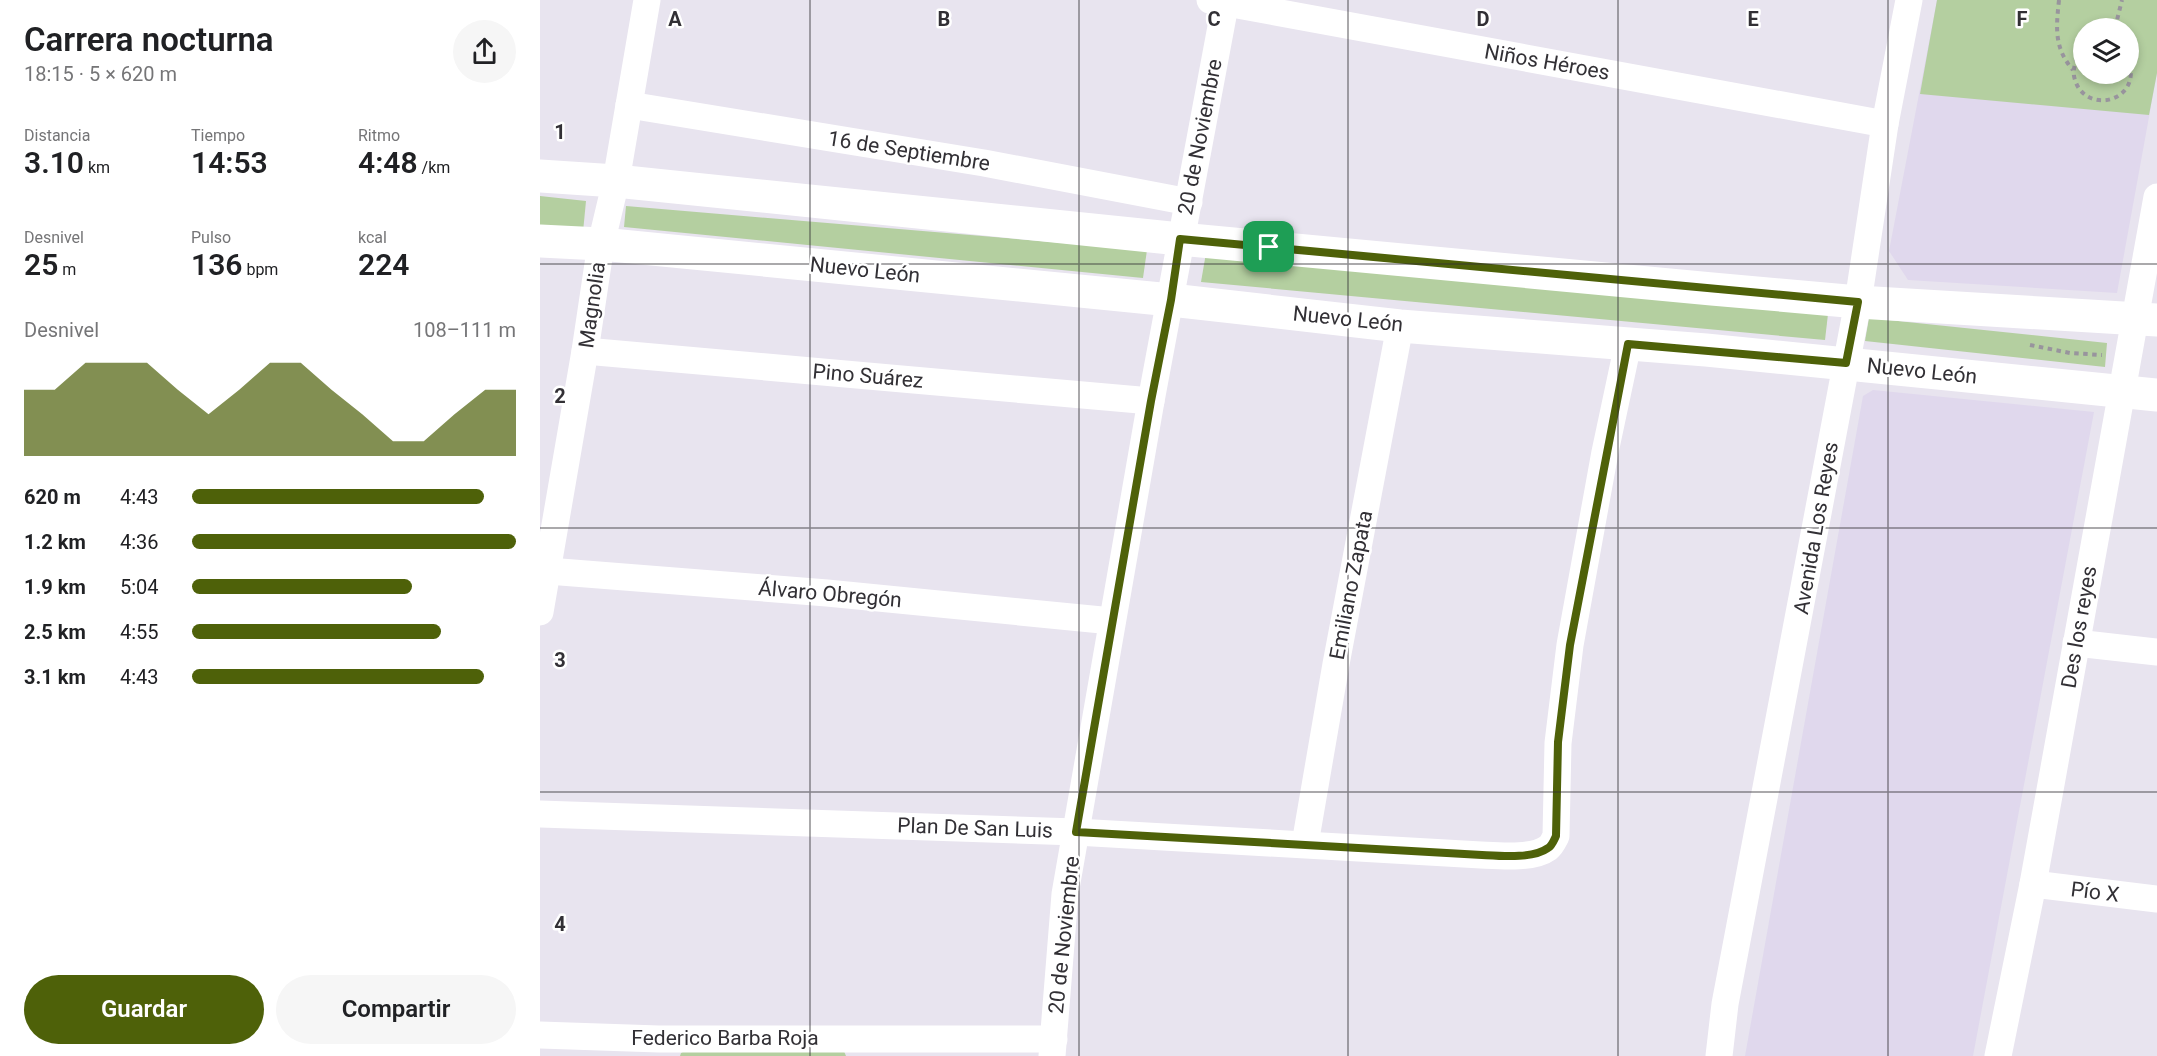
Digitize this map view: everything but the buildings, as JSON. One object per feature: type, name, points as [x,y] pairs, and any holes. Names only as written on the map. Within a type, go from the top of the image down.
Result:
[{"type":"street","name":"Magnolia","points":[[540,612],[601,244],[616,181],[647,0]]},
{"type":"street","name":"Avenida Los Reyes","points":[[1719,1056],[1725,1004],[1858,302],[1885,124],[1909,0]]},
{"type":"street","name":"Niños Héroes","points":[[1220,1],[1885,124]]},
{"type":"street","name":"20 de Noviembre","points":[[1053,1048],[1065,894],[1180,239],[1189,202],[1220,1]]},
{"type":"street","name":"16 de Septiembre","points":[[629,105],[994,165],[1189,202]]},
{"type":"street","points":[[540,176],[616,181],[1180,239],[1858,302],[2146,319]]},
{"type":"street","name":"Des los reyes","points":[[1998,1056],[2033,884],[2120,392],[2146,319],[2157,197]]},
{"type":"street","name":"Nuevo León","points":[[540,241],[601,244],[1171,300],[1400,326],[1846,363],[2157,395]]},
{"type":"street","name":"Emiliano Zapata","points":[[1305,844],[1338,652],[1400,326]]},
{"type":"street","name":"Plan De San Luis","points":[[540,814],[1076,832],[1482,855],[1518,856],[1540,853],[1550,847],[1556,836],[1558,742],[1570,645],[1628,344]]},
{"type":"street","name":"Pino Suárez","points":[[585,351],[1151,401]]},
{"type":"street","name":"Álvaro Obregón","points":[[548,571],[827,593],[1112,621]]},
{"type":"street","points":[[2076,643],[2157,652]]},
{"type":"street","name":"Pío X","points":[[2033,884],[2157,899]]},
{"type":"street","name":"Federico Barba Roja","points":[[540,1035],[657,1047],[1053,1048]]},
{"type":"path","points":[[2059,0],[2057,35],[2062,57],[2073,70]]},
{"type":"path","points":[[2118,18],[2122,0]]},
{"type":"path","points":[[2078,84],[2085,95],[2102,101],[2112,100],[2121,95],[2129,84]]},
{"type":"shaded area","points":[[1937,0],[2157,0],[2157,73],[2117,293],[1908,280],[1889,251]]},
{"type":"shaded area","points":[[1873,390],[2094,412],[1973,1056],[1745,1056],[1863,396]]},
{"type":"green space","points":[[1937,0],[2157,0],[2157,73],[2149,115],[1920,94]]},
{"type":"green space","points":[[540,196],[586,201],[583,232],[540,228]]},
{"type":"green space","points":[[626,206],[1147,250],[1143,278],[624,227]]},
{"type":"green space","points":[[1206,253],[1828,314],[1825,340],[1201,282]]},
{"type":"green space","points":[[1869,318],[2107,343],[2105,367],[1865,341]]},
{"type":"green space","points":[[697,1044],[841,1044],[846,1056],[680,1056],[681,1053]]},
{"type":"route","points":[[1180,239],[1269,247],[1858,302],[1846,363],[1628,344],[1605,452],[1570,645],[1558,742],[1556,836],[1550,847],[1540,853],[1518,856],[1482,855],[1076,832],[1180,239]]}]
